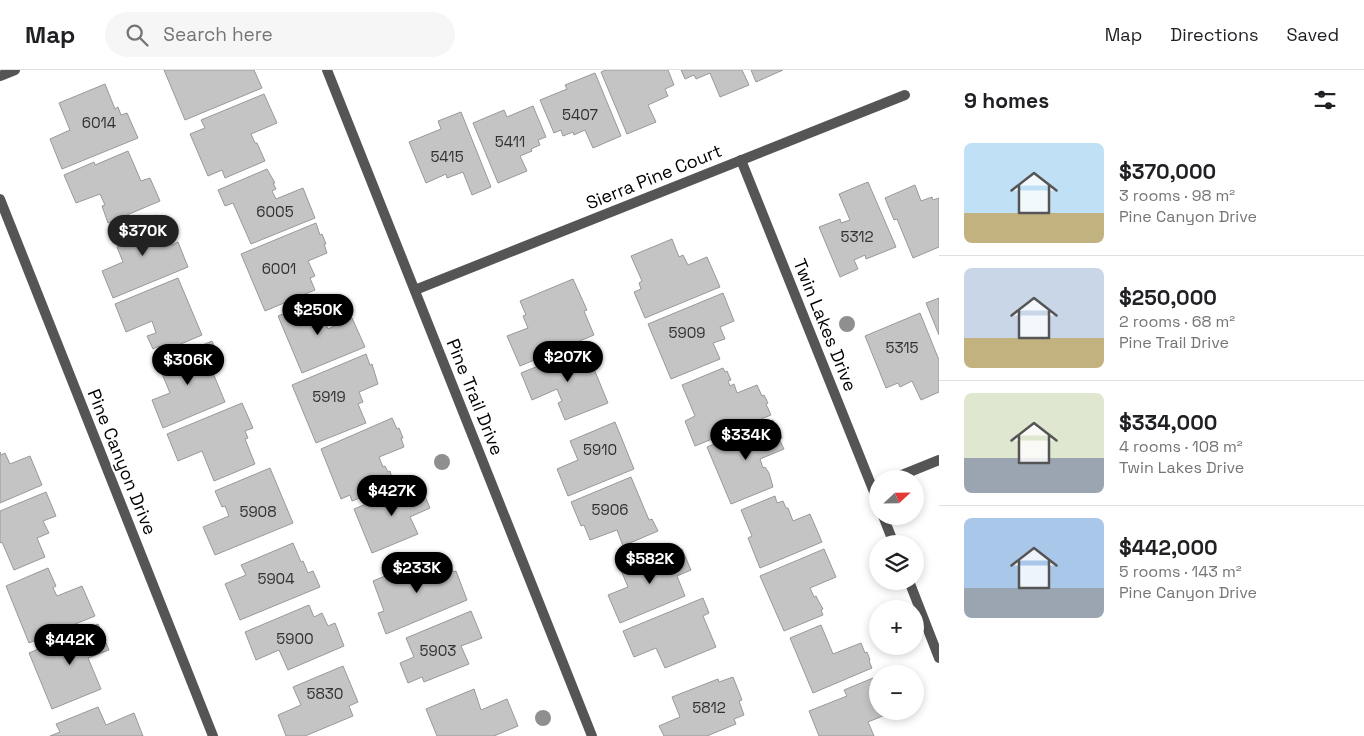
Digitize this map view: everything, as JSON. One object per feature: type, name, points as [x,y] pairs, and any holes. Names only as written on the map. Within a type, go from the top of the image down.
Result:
[{"type":"street","points":[[0,76],[15,70]]},
{"type":"street","name":"Pine Trail Drive","points":[[327,70],[592,736]]},
{"type":"street","name":"Sierra Pine Court","points":[[414,290],[905,95]]},
{"type":"street","name":"Twin Lakes Drive","points":[[741,160],[869,474]]},
{"type":"street","name":"Pine Canyon Drive","points":[[0,199],[213,736]]},
{"type":"street","points":[[914,470],[939,460]]},
{"type":"street","points":[[913,590],[939,658]]},
{"type":"building","points":[[164,70],[254,70],[262,88],[185,120]]},
{"type":"building","points":[[606,70],[668,70],[674,85],[665,89],[668,96],[648,105],[656,122],[627,134],[601,72]]},
{"type":"building","points":[[681,70],[742,70],[749,85],[720,97],[710,73],[696,79],[694,75],[685,79]]},
{"type":"building","points":[[751,70],[783,70],[756,82]]},
{"type":"building","points":[[595,73],[621,136],[593,148],[585,130],[574,135],[573,132],[563,136],[561,130],[554,133],[540,100],[567,89],[565,85]]},
{"type":"building","points":[[105,84],[115,109],[118,107],[121,115],[127,113],[138,138],[62,169],[50,139],[70,130],[59,103]]},
{"type":"building","points":[[264,94],[277,123],[251,134],[265,161],[225,178],[222,170],[208,176],[190,134],[205,128],[201,120]]},
{"type":"building","points":[[533,106],[546,137],[538,140],[540,145],[531,149],[532,151],[520,156],[527,171],[498,183],[473,123],[504,110],[507,117]]},
{"type":"building","points":[[461,112],[491,187],[472,195],[463,172],[447,178],[446,174],[426,183],[409,142],[441,129],[438,121]]},
{"type":"building","points":[[128,151],[141,181],[150,178],[160,201],[108,223],[102,206],[105,205],[100,194],[76,203],[64,175],[94,162],[95,165]]},
{"type":"building","points":[[267,169],[275,183],[273,183],[276,189],[272,191],[276,199],[303,188],[315,218],[251,244],[233,203],[225,206],[218,190]]},
{"type":"building","points":[[868,182],[896,247],[866,259],[865,255],[854,260],[858,269],[840,277],[819,227],[840,219],[841,223],[850,220],[839,194]]},
{"type":"building","points":[[915,185],[921,201],[932,197],[933,200],[939,198],[939,247],[913,258],[897,219],[894,220],[885,198]]},
{"type":"building","points":[[156,215],[166,240],[169,239],[172,245],[178,242],[188,267],[113,298],[102,271],[123,262],[117,247],[120,246],[114,232]]},
{"type":"building","points":[[316,223],[320,235],[322,234],[326,244],[324,244],[327,253],[308,261],[315,276],[310,278],[315,290],[265,311],[241,254]]},
{"type":"building","points":[[672,239],[679,257],[683,255],[688,265],[707,257],[720,287],[645,318],[634,292],[641,289],[639,283],[642,281],[631,256]]},
{"type":"building","points":[[178,278],[202,335],[162,352],[159,346],[153,349],[147,336],[156,333],[152,321],[126,332],[115,304]]},
{"type":"building","points":[[573,279],[587,310],[584,311],[594,335],[520,366],[507,336],[528,328],[523,316],[526,315],[520,301]]},
{"type":"building","points":[[723,293],[734,321],[720,327],[725,339],[713,343],[720,359],[671,379],[648,324]]},
{"type":"building","points":[[939,298],[939,335],[926,303]]},
{"type":"building","points":[[319,299],[327,318],[324,320],[328,329],[352,318],[365,347],[302,373],[278,316]]},
{"type":"building","points":[[920,313],[939,360],[939,392],[921,400],[912,381],[900,387],[898,383],[886,388],[865,336]]},
{"type":"building","points":[[212,341],[220,359],[203,366],[207,376],[213,373],[225,402],[163,428],[152,400],[170,393],[158,364]]},
{"type":"building","points":[[585,347],[608,403],[565,420],[558,403],[562,401],[557,389],[532,400],[521,373]]},
{"type":"building","points":[[366,354],[370,365],[372,364],[378,384],[359,392],[363,402],[358,404],[366,423],[316,443],[292,385]]},
{"type":"building","points":[[723,368],[725,372],[727,371],[731,380],[728,381],[730,386],[734,384],[737,393],[757,385],[768,403],[766,404],[771,415],[695,446],[685,421],[695,416],[682,385]]},
{"type":"building","points":[[242,403],[253,428],[245,431],[248,438],[245,439],[255,464],[214,481],[202,451],[178,461],[167,434]]},
{"type":"building","points":[[392,418],[397,429],[399,428],[404,447],[379,457],[383,467],[385,466],[388,472],[390,471],[392,478],[390,479],[393,485],[352,501],[350,495],[341,499],[321,449]]},
{"type":"building","points":[[773,420],[778,434],[780,433],[782,438],[779,439],[784,449],[760,459],[763,468],[765,467],[769,473],[773,487],[731,504],[707,447]]},
{"type":"building","points":[[615,422],[634,469],[568,496],[557,469],[578,460],[570,441]]},
{"type":"building","points":[[0,452],[1,455],[5,453],[10,464],[30,456],[42,485],[0,503]]},
{"type":"building","points":[[270,468],[293,523],[215,555],[203,527],[229,516],[225,506],[222,507],[215,491]]},
{"type":"building","points":[[631,477],[649,520],[652,519],[658,531],[623,546],[617,530],[590,540],[584,525],[581,526],[571,502]]},
{"type":"building","points":[[419,482],[430,508],[410,517],[418,534],[372,553],[354,509]]},
{"type":"building","points":[[46,492],[56,516],[43,521],[49,533],[37,538],[45,557],[14,570],[2,542],[0,543],[0,511]]},
{"type":"building","points":[[775,496],[777,503],[783,501],[793,521],[810,514],[822,542],[760,568],[748,538],[752,536],[741,510]]},
{"type":"building","points":[[293,543],[301,562],[303,561],[308,573],[313,571],[320,587],[240,620],[225,584],[246,575],[241,565]]},
{"type":"building","points":[[682,549],[691,570],[677,576],[685,596],[620,623],[608,595],[628,587],[621,570],[666,551],[668,555]]},
{"type":"building","points":[[824,549],[836,577],[810,588],[823,609],[821,610],[823,615],[784,631],[760,576]]},
{"type":"building","points":[[426,559],[430,570],[449,562],[453,572],[456,571],[467,600],[386,634],[378,613],[384,611],[373,581]]},
{"type":"building","points":[[48,568],[56,586],[53,588],[57,596],[82,586],[95,616],[29,643],[6,586]]},
{"type":"building","points":[[703,598],[709,613],[703,616],[716,647],[665,668],[656,648],[634,657],[623,631]]},
{"type":"building","points":[[309,605],[314,617],[322,613],[328,626],[335,623],[344,646],[288,670],[279,650],[256,660],[245,632]]},
{"type":"building","points":[[471,611],[482,638],[461,646],[469,664],[424,682],[422,677],[408,683],[400,663],[414,657],[406,638]]},
{"type":"building","points":[[98,624],[109,650],[88,658],[101,689],[52,709],[29,653]]},
{"type":"building","points":[[821,625],[833,654],[861,643],[865,653],[867,652],[871,665],[869,665],[869,669],[813,693],[790,638]]},
{"type":"building","points":[[343,666],[358,702],[349,706],[353,716],[305,736],[286,736],[278,715],[301,705],[293,687]]},
{"type":"building","points":[[733,677],[742,700],[739,701],[744,715],[734,719],[736,724],[707,736],[664,736],[659,726],[680,717],[672,697],[718,679],[719,682]]},
{"type":"building","points":[[869,680],[869,720],[873,720],[868,722],[874,736],[819,736],[809,711],[847,696],[844,690]]},
{"type":"building","points":[[474,689],[481,710],[507,699],[518,726],[494,736],[437,736],[426,709]]},
{"type":"building","points":[[98,707],[106,725],[134,713],[143,736],[50,736],[60,732],[56,724]]}]
